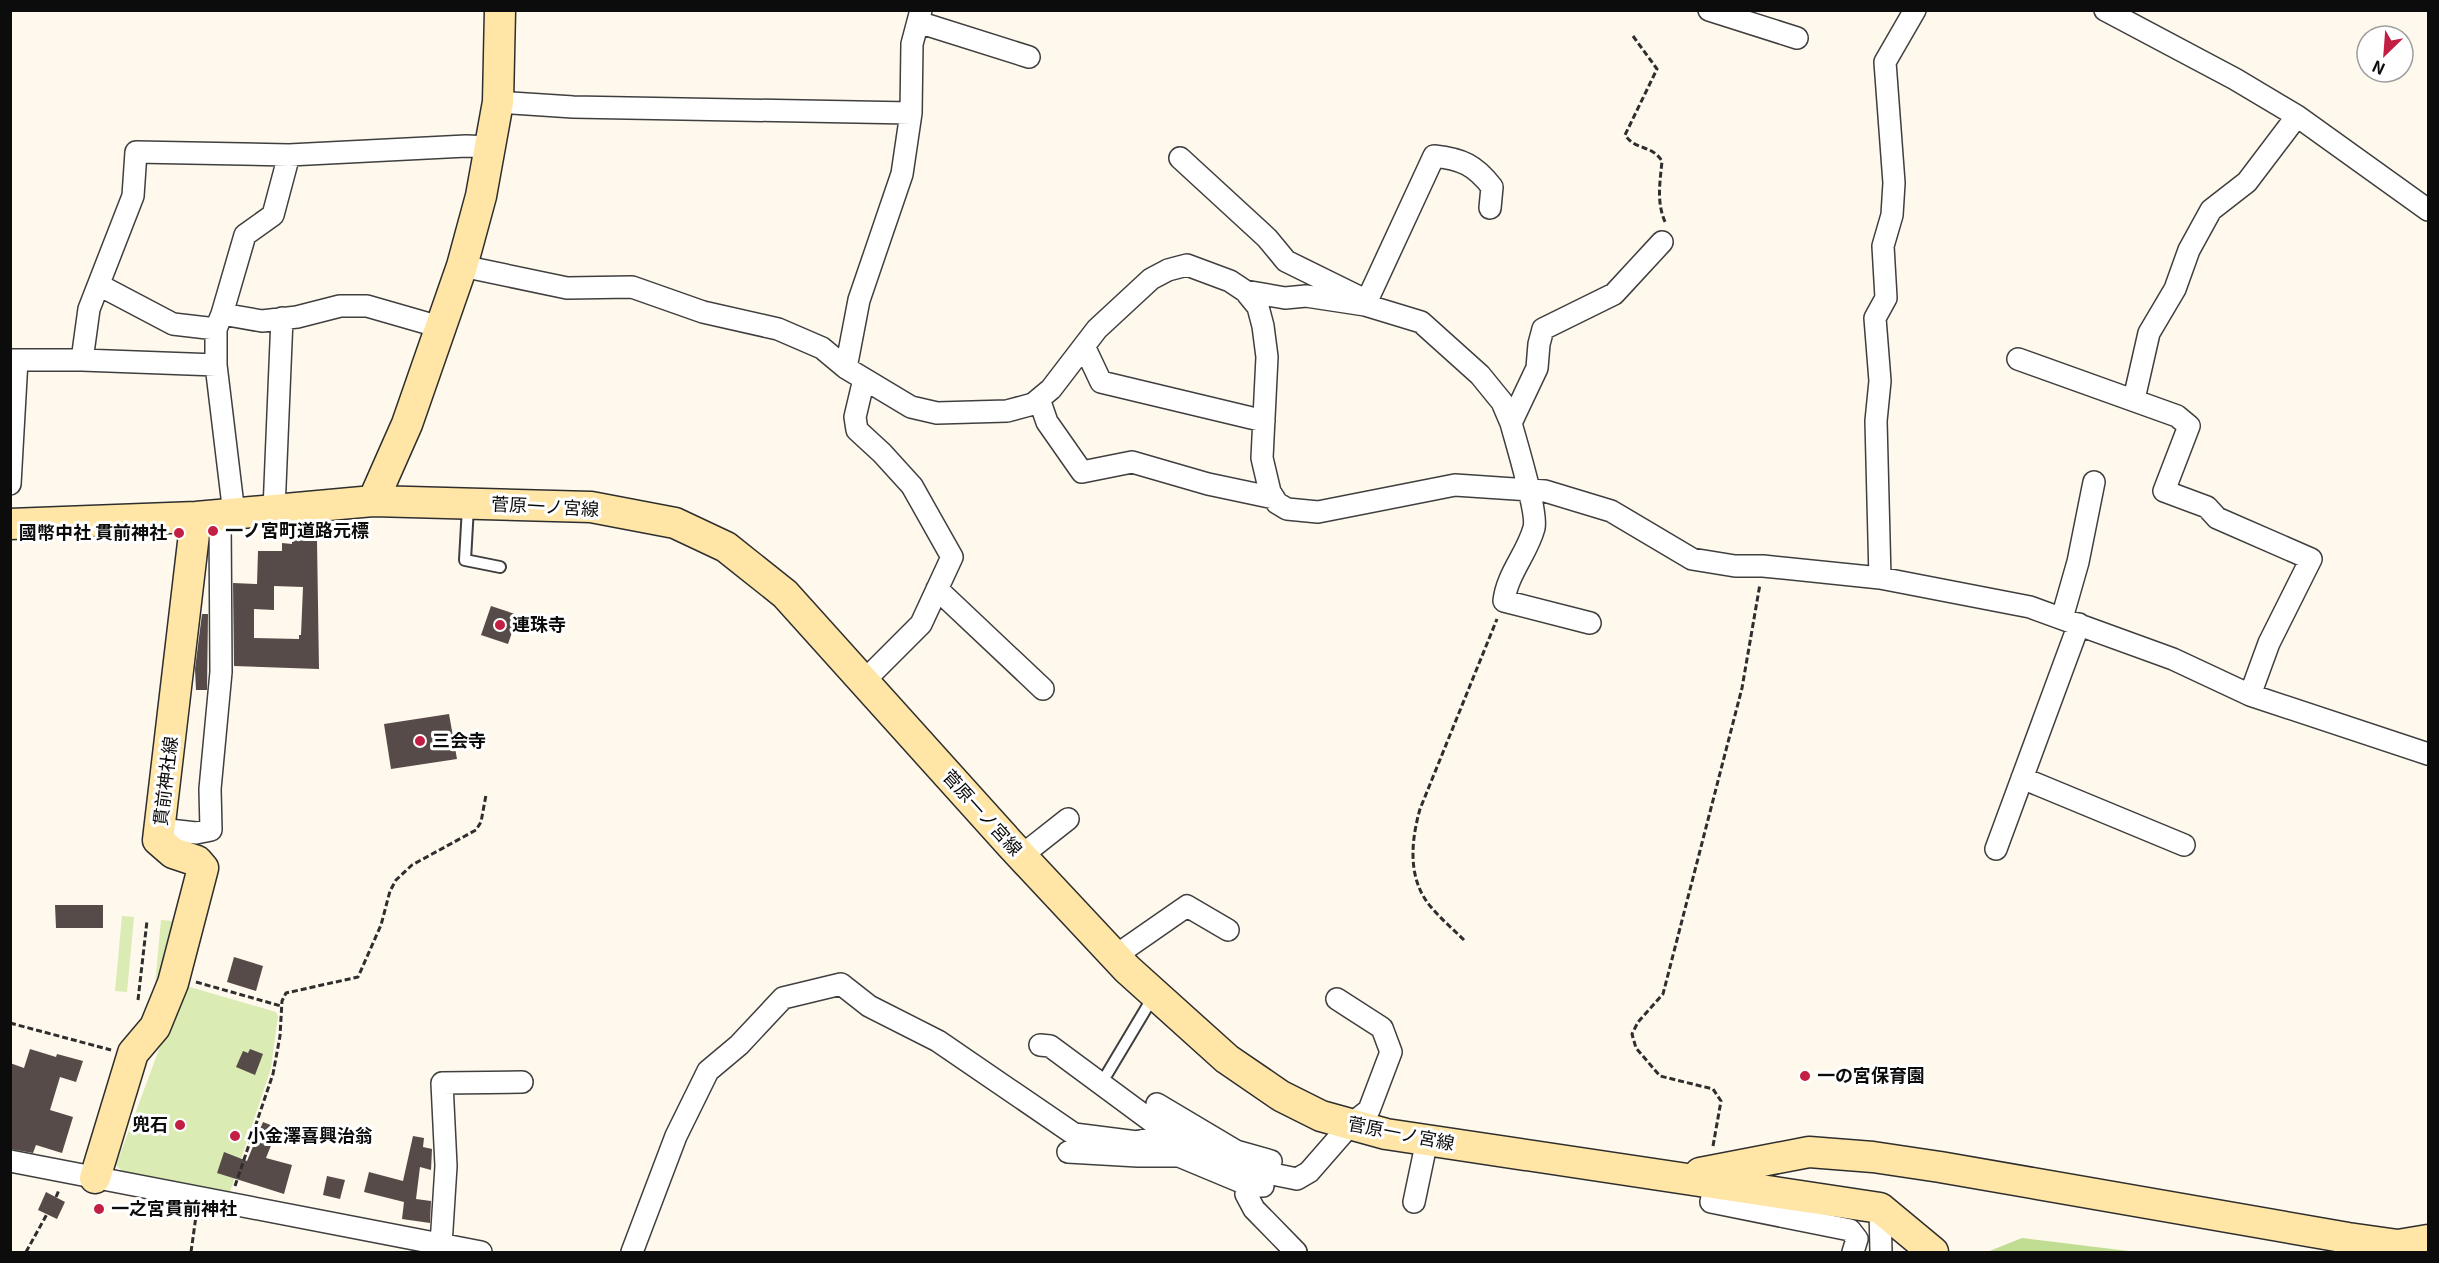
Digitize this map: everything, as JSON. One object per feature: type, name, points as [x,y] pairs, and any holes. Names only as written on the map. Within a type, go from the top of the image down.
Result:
[{"type":"main road","points":[[373,501],[407,424],[462,266],[481,196],[498,102],[500,10]]},
{"type":"main road","name":"菅原一ノ宮線","points":[[10,524],[217,516],[373,501],[591,507],[675,523],[726,547],[785,594],[1114,956],[1227,1059],[1301,1106],[1350,1125],[1386,1134],[1679,1177],[1712,1177],[1880,1208]]},
{"type":"main road","name":"貫前神社線","points":[[95,1178],[133,1053],[155,1027],[175,976],[203,868],[197,861],[173,853],[158,840],[217,516]]},
{"type":"main road","points":[[1712,1177],[1809,1152],[1862,1156],[1940,1167],[2348,1238],[2398,1245],[2428,1240]]},
{"type":"main road","points":[[1880,1208],[1933,1252]]},
{"type":"street","points":[[1709,10],[1797,38]]},
{"type":"street","points":[[1880,578],[1876,421],[1880,381],[1875,318],[1886,298],[1883,246],[1892,215],[1894,183],[1885,62],[1915,10]]},
{"type":"street","points":[[2105,10],[2235,79],[2297,116],[2428,210]]},
{"type":"street","points":[[863,682],[921,624],[952,557],[912,486],[857,430],[855,417],[859,300],[902,174],[911,113],[912,44],[919,16],[1029,57]]},
{"type":"street","points":[[498,102],[573,107],[911,113]]},
{"type":"street","points":[[2134,399],[2149,333],[2175,289],[2189,250],[2211,210],[2247,182],[2297,116]]},
{"type":"street","points":[[82,360],[89,309],[133,196],[136,152],[289,155],[466,146],[490,147]]},
{"type":"street","points":[[160,829],[196,834],[211,830],[210,789],[221,672],[216,365],[219,321],[245,235],[273,215],[289,155]]},
{"type":"street","points":[[1366,303],[1434,156],[1453,158],[1479,169],[1492,187],[1490,208]]},
{"type":"street","points":[[1180,158],[1268,238],[1313,297]]},
{"type":"street","points":[[1511,423],[1537,368],[1543,329],[1614,294],[1662,242]]},
{"type":"street","points":[[1286,261],[1366,303],[1421,321],[1480,375],[1502,402],[1511,423],[1529,490],[1535,526],[1505,587],[1504,601],[1590,623]]},
{"type":"street","points":[[462,266],[567,288],[632,286],[703,312],[778,329],[822,348],[855,373],[911,407],[937,413],[1007,411],[1033,404],[1051,389],[1097,329],[1150,279],[1168,270],[1187,265],[1215,274],[1245,291],[1285,298],[1313,297],[1366,303]]},
{"type":"street","points":[[99,285],[173,324],[262,321],[297,317],[340,306],[367,306],[440,327]]},
{"type":"street","points":[[1245,291],[1258,307],[1267,357],[1262,458],[1270,492],[1287,510],[1318,512],[1455,485],[1545,490],[1611,511],[1692,559],[1735,566],[1763,566],[1880,578],[2030,607],[2173,659],[2250,695],[2428,754]]},
{"type":"street","points":[[274,510],[282,318]]},
{"type":"street","points":[[1084,346],[1101,382],[1264,421]]},
{"type":"street","points":[[2018,359],[2177,416],[2189,426],[2164,491],[2207,507],[2217,518],[2311,559],[2269,643],[2250,695]]},
{"type":"street","points":[[10,484],[14,360],[216,365]]},
{"type":"street","points":[[1039,399],[1047,422],[1082,472],[1132,462],[1208,484],[1274,498]]},
{"type":"street","points":[[1996,849],[2022,778],[2071,621],[2078,562],[2094,482]]},
{"type":"street","points":[[937,589],[1043,688]]},
{"type":"street","points":[[2022,778],[2184,845]]},
{"type":"street","points":[[1021,856],[1068,819]]},
{"type":"street","points":[[1114,956],[1187,906],[1227,930]]},
{"type":"street","points":[[632,1252],[676,1136],[708,1071],[739,1045],[783,998],[841,984],[869,1006],[938,1041],[1074,1134],[1137,1142],[1169,1134]]},
{"type":"street","points":[[1068,1152],[1179,1156],[1251,1186],[1279,1186],[1303,1175],[1350,1125],[1369,1110],[1391,1052],[1382,1028],[1337,999]]},
{"type":"street","points":[[1040,1045],[1050,1046],[1169,1134],[1229,1165],[1303,1175]]},
{"type":"street","points":[[441,1245],[446,1167],[442,1083],[522,1082]]},
{"type":"street","points":[[1157,1104],[1236,1151],[1303,1175]]},
{"type":"street","points":[[1414,1202],[1427,1140]]},
{"type":"street","points":[[10,1161],[481,1252]]},
{"type":"street","points":[[1712,1177],[1712,1202],[1850,1230],[1857,1239],[1853,1252]]},
{"type":"street","points":[[1251,1186],[1246,1194],[1254,1209],[1296,1252]]},
{"type":"street","points":[[1880,1208],[1881,1252]]},
{"type":"lane","points":[[468,504],[465,560],[500,567]]},
{"type":"lane","points":[[1107,1074],[1155,994]]},
{"type":"path","points":[[1633,36],[1657,69],[1625,135],[1630,143],[1656,152],[1662,161],[1659,192],[1661,213],[1668,228],[1668,236],[1662,242]]},
{"type":"path","points":[[1712,1177],[1720,1101],[1713,1089],[1660,1076],[1636,1048],[1632,1034],[1638,1022],[1663,994],[1742,688],[1763,566]]},
{"type":"path","points":[[1464,940],[1429,905],[1418,883],[1412,856],[1413,833],[1420,808],[1504,601]]},
{"type":"path","points":[[229,1204],[273,1074],[280,1036],[281,1006],[286,993],[290,990],[358,977],[381,925],[390,891],[396,880],[412,866],[476,830],[482,822],[486,795]]},
{"type":"path","points":[[138,997],[147,921]]},
{"type":"path","points":[[175,976],[281,1006]]},
{"type":"path","points":[[10,1023],[116,1051]]},
{"type":"path","points":[[185,1196],[196,1217],[191,1252]]},
{"type":"path","points":[[26,1252],[47,1214]]},
{"type":"green space","points":[[122,916],[134,917],[127,992],[115,991]]},
{"type":"green space","points":[[161,920],[172,921],[165,997],[154,996]]},
{"type":"green space","points":[[183,985],[276,1012],[278,1016],[271,1068],[230,1192],[122,1171],[116,1165]]},
{"type":"green space","points":[[2022,1238],[2137,1252],[1987,1252]]},
{"type":"building","points":[[292,540],[317,541],[319,669],[234,666],[233,583],[257,584],[258,551],[282,551],[282,543],[292,544]],"holes":[[[274,586],[303,587],[299,639],[254,638],[254,609],[274,610]]]},
{"type":"building","name":"連珠寺","points":[[491,606],[518,615],[508,644],[481,635]]},
{"type":"building","points":[[202,614],[208,614],[207,690],[196,690],[195,669]]},
{"type":"building","name":"三会寺","points":[[449,714],[457,759],[391,769],[384,724]]},
{"type":"building","points":[[55,905],[103,905],[103,928],[56,928]]},
{"type":"building","points":[[234,957],[263,966],[256,991],[227,982]]},
{"type":"building","points":[[30,1049],[56,1057],[57,1054],[83,1061],[76,1082],[60,1077],[50,1110],[73,1117],[62,1153],[36,1145],[33,1153],[10,1149],[10,1063],[24,1068]]},
{"type":"building","points":[[250,1049],[263,1054],[255,1075],[236,1067],[243,1051],[248,1053]]},
{"type":"building","points":[[263,1122],[278,1128],[266,1158],[292,1165],[284,1194],[217,1173],[224,1152],[247,1161]]},
{"type":"building","points":[[413,1136],[424,1138],[423,1147],[432,1149],[431,1170],[420,1167],[416,1199],[431,1201],[430,1223],[402,1219],[404,1202],[364,1192],[369,1172],[403,1181]]},
{"type":"building","points":[[327,1176],[345,1180],[340,1199],[323,1195]]},
{"type":"building","points":[[46,1192],[65,1202],[57,1219],[38,1210]]},
{"type":"place","name":"一ノ宮町道路元標","points":[[213,531]]},
{"type":"place","name":"國幣中社 貫前神社","points":[[179,533]]},
{"type":"place","name":"連珠寺","points":[[500,625]]},
{"type":"place","name":"三会寺","points":[[420,741]]},
{"type":"place","name":"一の宮保育園","points":[[1805,1076]]},
{"type":"place","name":"兜石","points":[[180,1125]]},
{"type":"place","name":"小金澤喜興治翁","points":[[235,1136]]},
{"type":"place","name":"一之宮貫前神社","points":[[99,1209]]}]
